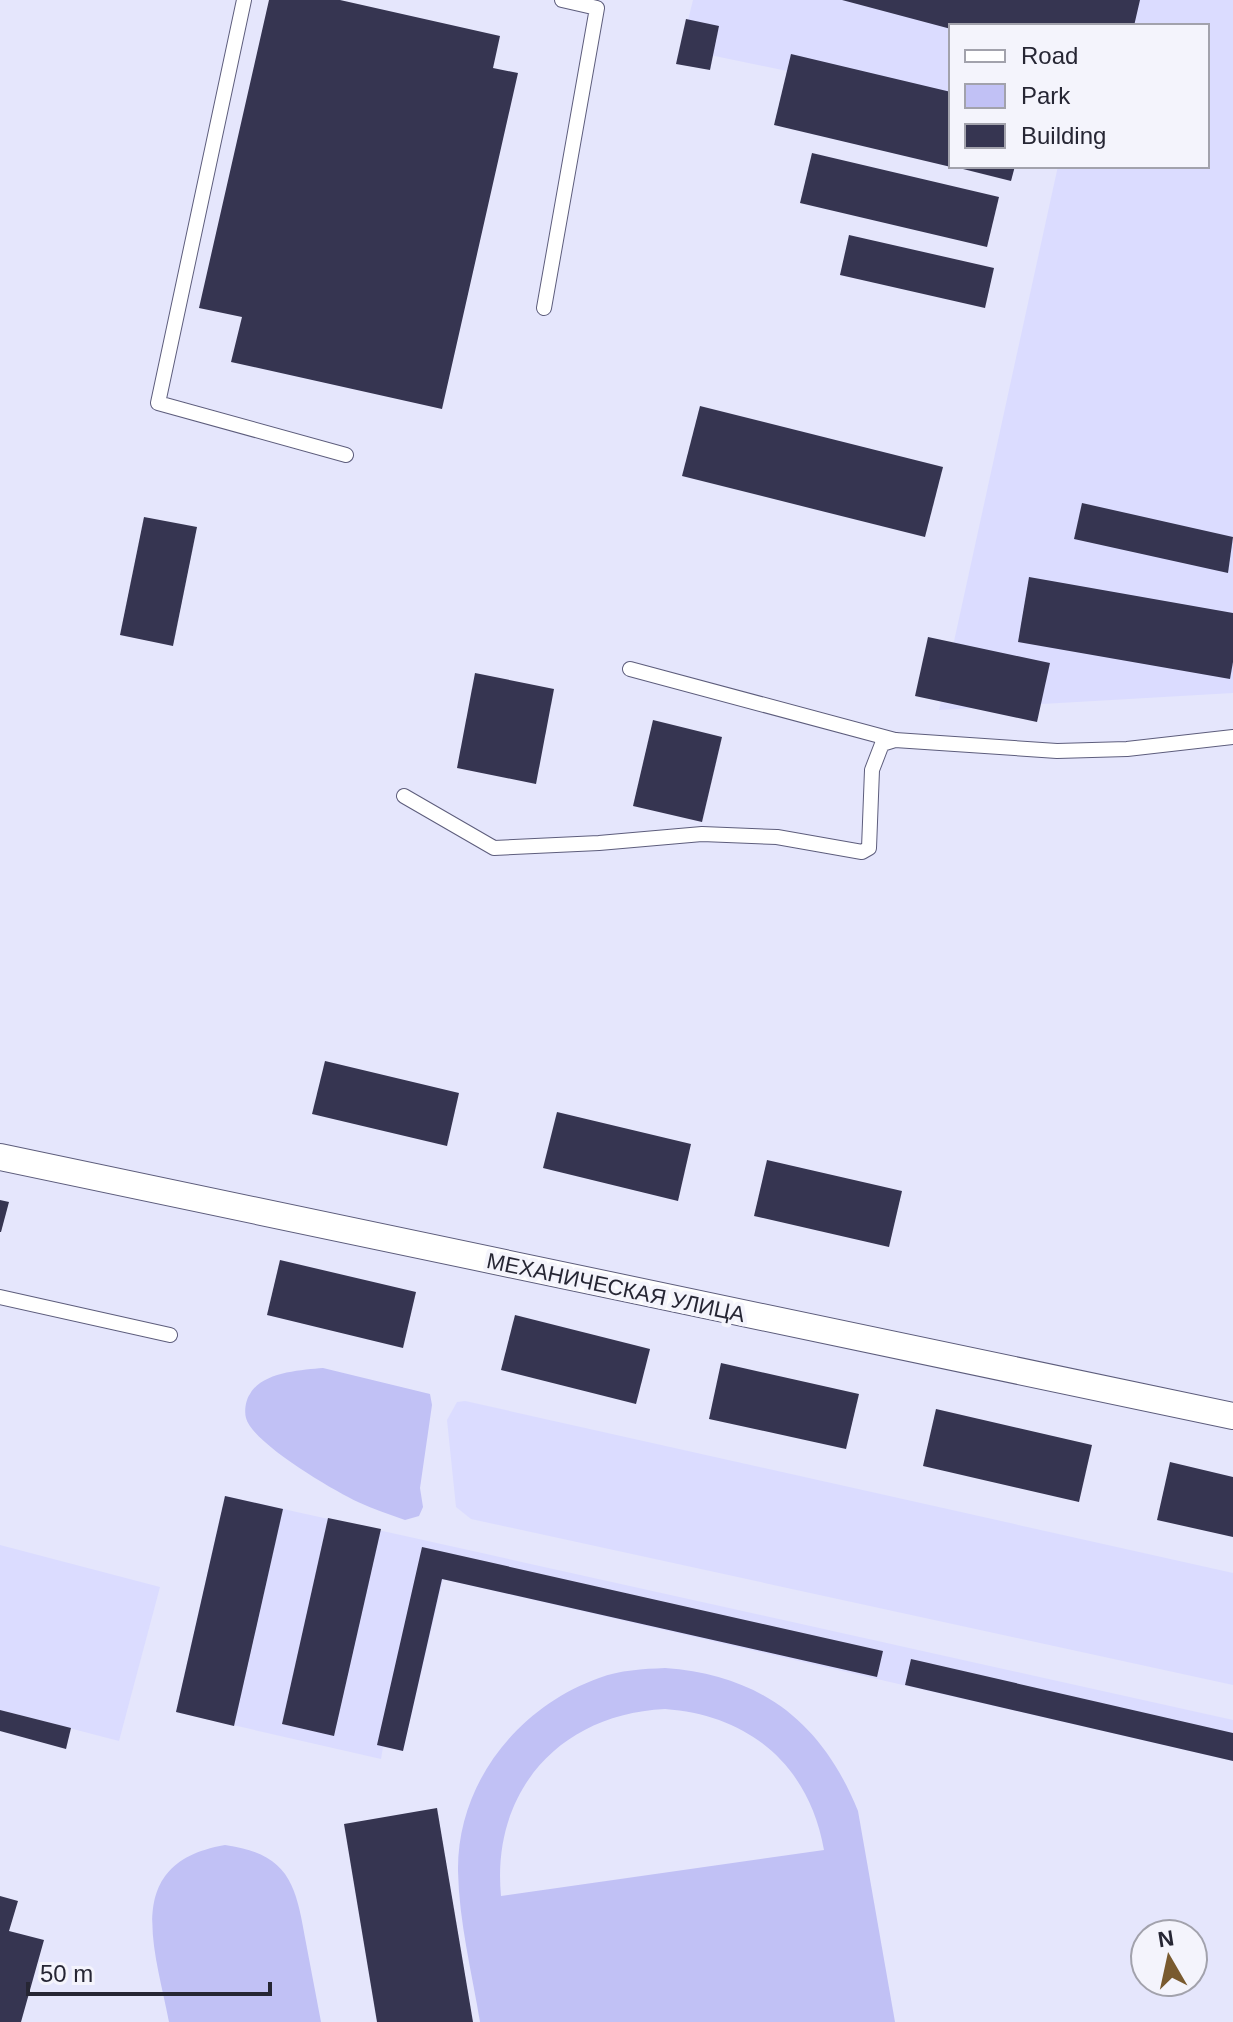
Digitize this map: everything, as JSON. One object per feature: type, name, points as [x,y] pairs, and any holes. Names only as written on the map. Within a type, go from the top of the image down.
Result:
[{"type":"street","name":"МЕХАНИЧЕСКАЯ УЛИЦА","points":[[0,1157],[1233,1416]]},
{"type":"lane","points":[[244,0],[158,403],[346,455]]},
{"type":"lane","points":[[544,308],[597,8],[562,0]]},
{"type":"lane","points":[[630,669],[895,740],[1057,751],[1127,749],[1233,737]]},
{"type":"lane","points":[[404,796],[494,848],[702,834],[777,837],[862,852],[869,848],[872,770],[882,744],[895,740]]},
{"type":"lane","points":[[0,1297],[170,1335]]},
{"type":"shaded area","points":[[693,0],[1233,0],[1233,693],[939,710],[1058,168],[1209,168],[1209,24],[949,24],[949,105],[681,49]]},
{"type":"shaded area","points":[[465,1401],[1233,1573],[1233,1685],[471,1519],[456,1507],[447,1420],[457,1402]]},
{"type":"shaded area","points":[[225,1496],[1233,1720],[1233,1761],[443,1579],[403,1751],[383,1747],[381,1759],[176,1712]]},
{"type":"shaded area","points":[[0,1545],[160,1587],[119,1741],[0,1710]]},
{"type":"green space","points":[[323,1368],[430,1394],[432,1405],[420,1488],[423,1507],[419,1516],[405,1520],[347,1496],[278,1453],[252,1428],[246,1418],[246,1402],[263,1381],[283,1374]]},
{"type":"green space","points":[[665,1668],[731,1681],[759,1693],[806,1728],[826,1752],[858,1811],[895,2022],[480,2022],[463,1928],[458,1871],[460,1839],[468,1808],[481,1779],[498,1752],[519,1729],[543,1708],[570,1691],[615,1673]],"holes":[[[665,1709],[695,1713],[748,1734],[770,1750],[789,1770],[805,1793],[824,1850],[501,1896],[501,1858],[508,1823],[521,1792],[540,1765],[564,1743],[594,1726],[627,1714]]]},
{"type":"green space","points":[[225,1845],[264,1856],[286,1876],[298,1904],[321,2022],[169,2022],[153,1938],[153,1912],[158,1889],[170,1870],[192,1855]]},
{"type":"building","points":[[269,0],[340,0],[500,36],[493,68],[518,73],[442,409],[231,362],[242,317],[199,308]]},
{"type":"building","points":[[842,0],[1140,0],[1134,24],[949,24],[949,28]]},
{"type":"building","points":[[686,19],[719,26],[710,70],[676,64]]},
{"type":"building","points":[[791,54],[949,92],[949,167],[774,125]]},
{"type":"building","points":[[812,153],[999,197],[987,247],[800,203]]},
{"type":"building","points":[[959,168],[1014,168],[1011,181]]},
{"type":"building","points":[[849,235],[994,268],[985,308],[840,275]]},
{"type":"building","points":[[700,406],[943,467],[925,537],[682,476]]},
{"type":"building","points":[[1082,503],[1233,537],[1228,573],[1074,539]]},
{"type":"building","points":[[144,517],[197,527],[173,646],[120,635]]},
{"type":"building","points":[[1029,577],[1233,613],[1230,679],[1018,642]]},
{"type":"building","points":[[928,637],[1050,663],[1037,722],[915,696]]},
{"type":"building","points":[[475,673],[554,689],[536,784],[457,768]]},
{"type":"building","points":[[653,720],[722,737],[702,822],[633,806]]},
{"type":"building","points":[[325,1061],[459,1093],[447,1146],[312,1114]]},
{"type":"building","points":[[557,1112],[691,1144],[678,1201],[543,1168]]},
{"type":"building","points":[[767,1160],[902,1191],[889,1247],[754,1216]]},
{"type":"building","points":[[0,1200],[9,1202],[1,1232],[0,1232]]},
{"type":"building","points":[[280,1260],[416,1292],[403,1348],[267,1315]]},
{"type":"building","points":[[515,1315],[650,1349],[636,1404],[501,1370]]},
{"type":"building","points":[[721,1363],[859,1394],[846,1449],[709,1419]]},
{"type":"building","points":[[936,1409],[1092,1445],[1079,1502],[923,1466]]},
{"type":"building","points":[[1170,1462],[1233,1477],[1233,1537],[1157,1520]]},
{"type":"building","points":[[225,1496],[283,1509],[234,1726],[176,1712]]},
{"type":"building","points":[[328,1518],[381,1529],[334,1736],[282,1724]]},
{"type":"building","points":[[422,1547],[883,1651],[877,1677],[442,1579],[403,1751],[377,1745]]},
{"type":"building","points":[[911,1659],[1233,1733],[1233,1761],[905,1685]]},
{"type":"building","points":[[0,1710],[71,1728],[66,1749],[0,1731]]},
{"type":"building","points":[[437,1808],[473,2022],[377,2022],[344,1824]]},
{"type":"building","points":[[0,1896],[18,1901],[9,1931],[44,1940],[21,2022],[0,2022]]}]
